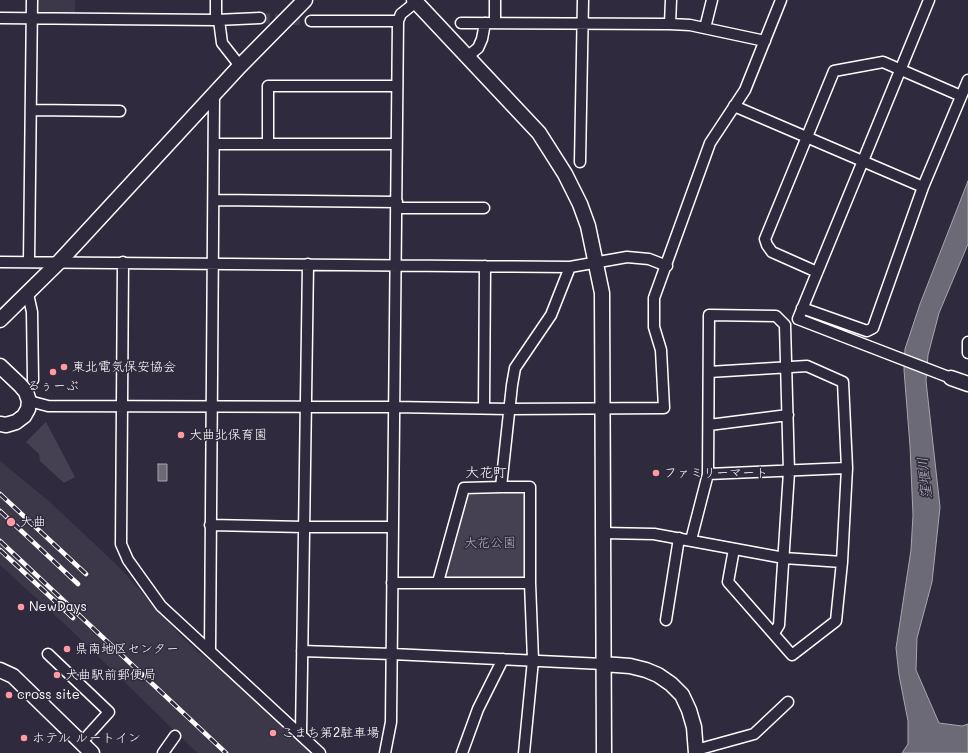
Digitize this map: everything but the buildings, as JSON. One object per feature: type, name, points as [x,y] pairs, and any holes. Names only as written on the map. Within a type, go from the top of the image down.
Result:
[{"type":"street","points":[[30,262],[32,0]]},
{"type":"street","points":[[216,0],[222,43],[240,66]]},
{"type":"street","points":[[0,320],[59,262],[240,66],[305,0]]},
{"type":"street","points":[[468,56],[478,48],[482,40],[490,23],[495,0]]},
{"type":"street","points":[[580,162],[583,0]]},
{"type":"street","points":[[670,24],[671,0]]},
{"type":"street","points":[[705,28],[712,0]]},
{"type":"street","points":[[29,401],[48,406],[123,407],[394,407],[484,408],[509,410],[603,410],[664,408],[661,350],[654,327],[654,298],[667,266],[710,143],[745,90],[781,0]]},
{"type":"street","points":[[798,319],[929,0]]},
{"type":"street","points":[[385,753],[391,722],[398,21],[401,14],[415,1],[521,112],[539,133],[553,154],[580,204],[588,226],[602,293],[604,753]]},
{"type":"street","points":[[0,18],[218,20],[260,18]]},
{"type":"street","points":[[311,21],[398,21]]},
{"type":"street","points":[[461,23],[583,22],[670,24],[705,28],[765,41]]},
{"type":"street","points":[[817,272],[772,252],[765,239],[808,138],[834,71],[882,62],[961,96]]},
{"type":"street","points":[[802,308],[867,331],[873,328],[922,187],[968,80]]},
{"type":"street","points":[[268,144],[268,86],[397,86]]},
{"type":"street","points":[[210,650],[210,406],[215,200],[214,95]]},
{"type":"street","points":[[734,106],[922,187]]},
{"type":"street","points":[[31,110],[120,111]]},
{"type":"street","points":[[214,144],[396,144]]},
{"type":"street","points":[[215,200],[484,208]]},
{"type":"street","points":[[0,262],[570,267],[627,257],[649,259],[667,266]]},
{"type":"street","points":[[123,262],[121,544],[128,560],[160,606],[210,650],[320,753]]},
{"type":"street","points":[[301,734],[308,264]]},
{"type":"street","points":[[484,408],[485,266]]},
{"type":"street","points":[[501,487],[515,368],[551,315],[570,267]]},
{"type":"street","points":[[28,294],[32,312],[33,380]]},
{"type":"street","points":[[691,540],[708,474],[710,372],[709,316],[776,316],[785,325],[789,472],[779,625],[774,633]]},
{"type":"street","points":[[785,325],[798,319],[968,384]]},
{"type":"street","points":[[968,342],[968,353]]},
{"type":"street","points":[[0,366],[26,392],[29,401],[28,409],[24,416],[16,422],[6,425],[0,424]]},
{"type":"street","points":[[710,372],[807,366],[843,382],[847,468],[842,562],[836,621],[792,655],[728,582],[734,549]]},
{"type":"street","points":[[709,425],[788,415]]},
{"type":"street","points":[[708,474],[789,472],[847,468]]},
{"type":"street","points":[[438,582],[464,488],[530,487],[530,583],[533,660],[524,753]]},
{"type":"street","points":[[210,525],[304,528],[392,527]]},
{"type":"street","points":[[603,533],[654,534],[784,558],[842,562]]},
{"type":"street","points":[[666,620],[679,538]]},
{"type":"street","points":[[392,583],[530,583]]},
{"type":"street","points":[[302,652],[533,660],[630,666],[646,670],[671,684],[682,695],[689,710],[694,727],[696,752],[754,734],[788,702]]},
{"type":"street","points":[[48,654],[109,712],[81,743]]},
{"type":"street","points":[[462,753],[478,709],[503,659]]},
{"type":"street","points":[[0,670],[13,676],[92,753]]},
{"type":"street","points":[[163,753],[174,736]]},
{"type":"shaded area","points":[[37,0],[75,0],[75,13],[37,13]]},
{"type":"shaded area","points":[[0,461],[51,503],[120,568],[179,634],[197,651],[225,672],[315,753],[198,753],[191,747],[70,629],[0,565]]},
{"type":"green space","points":[[46,422],[75,477],[64,483],[40,461],[39,454],[26,442]]},
{"type":"green space","name":"大花公園","points":[[470,491],[522,493],[526,497],[526,575],[523,579],[448,578],[444,574],[465,496]]},
{"type":"water","name":"窪堰川","points":[[968,181],[968,244],[939,313],[928,355],[926,381],[940,507],[932,582],[917,638],[916,670],[939,723],[962,726],[968,724],[968,753],[902,753],[908,744],[908,721],[899,675],[896,648],[911,550],[913,515],[910,446],[904,370],[905,349],[920,304]]},
{"type":"water","points":[[158,464],[167,464],[167,481],[158,481]]},
{"type":"tunnel","points":[[260,18],[311,21]]},
{"type":"railway","points":[[0,494],[86,574]]},
{"type":"railway","points":[[0,511],[78,584]]},
{"type":"railway","points":[[0,541],[226,753]]},
{"type":"railway","points":[[0,550],[73,618]]},
{"type":"place","name":"東北電気保安協会","points":[[64,367]]},
{"type":"place","name":"るぅーぶ","points":[[53,372]]},
{"type":"place","name":"大曲北保育園","points":[[181,435]]},
{"type":"place","name":"ファミリーマート","points":[[656,473]]},
{"type":"place","name":"大曲","points":[[11,522]]},
{"type":"place","name":"NewDays","points":[[21,607]]},
{"type":"place","name":"県南地区センター","points":[[67,649]]},
{"type":"place","name":"大曲駅前郵便局","points":[[57,675]]},
{"type":"place","name":"cross site","points":[[9,695]]},
{"type":"place","name":"こまち第2駐車場","points":[[273,733]]},
{"type":"place","name":"ホテル ルートイン","points":[[24,738]]},
{"type":"district","name":"大花町","points":[[486,473]]}]
